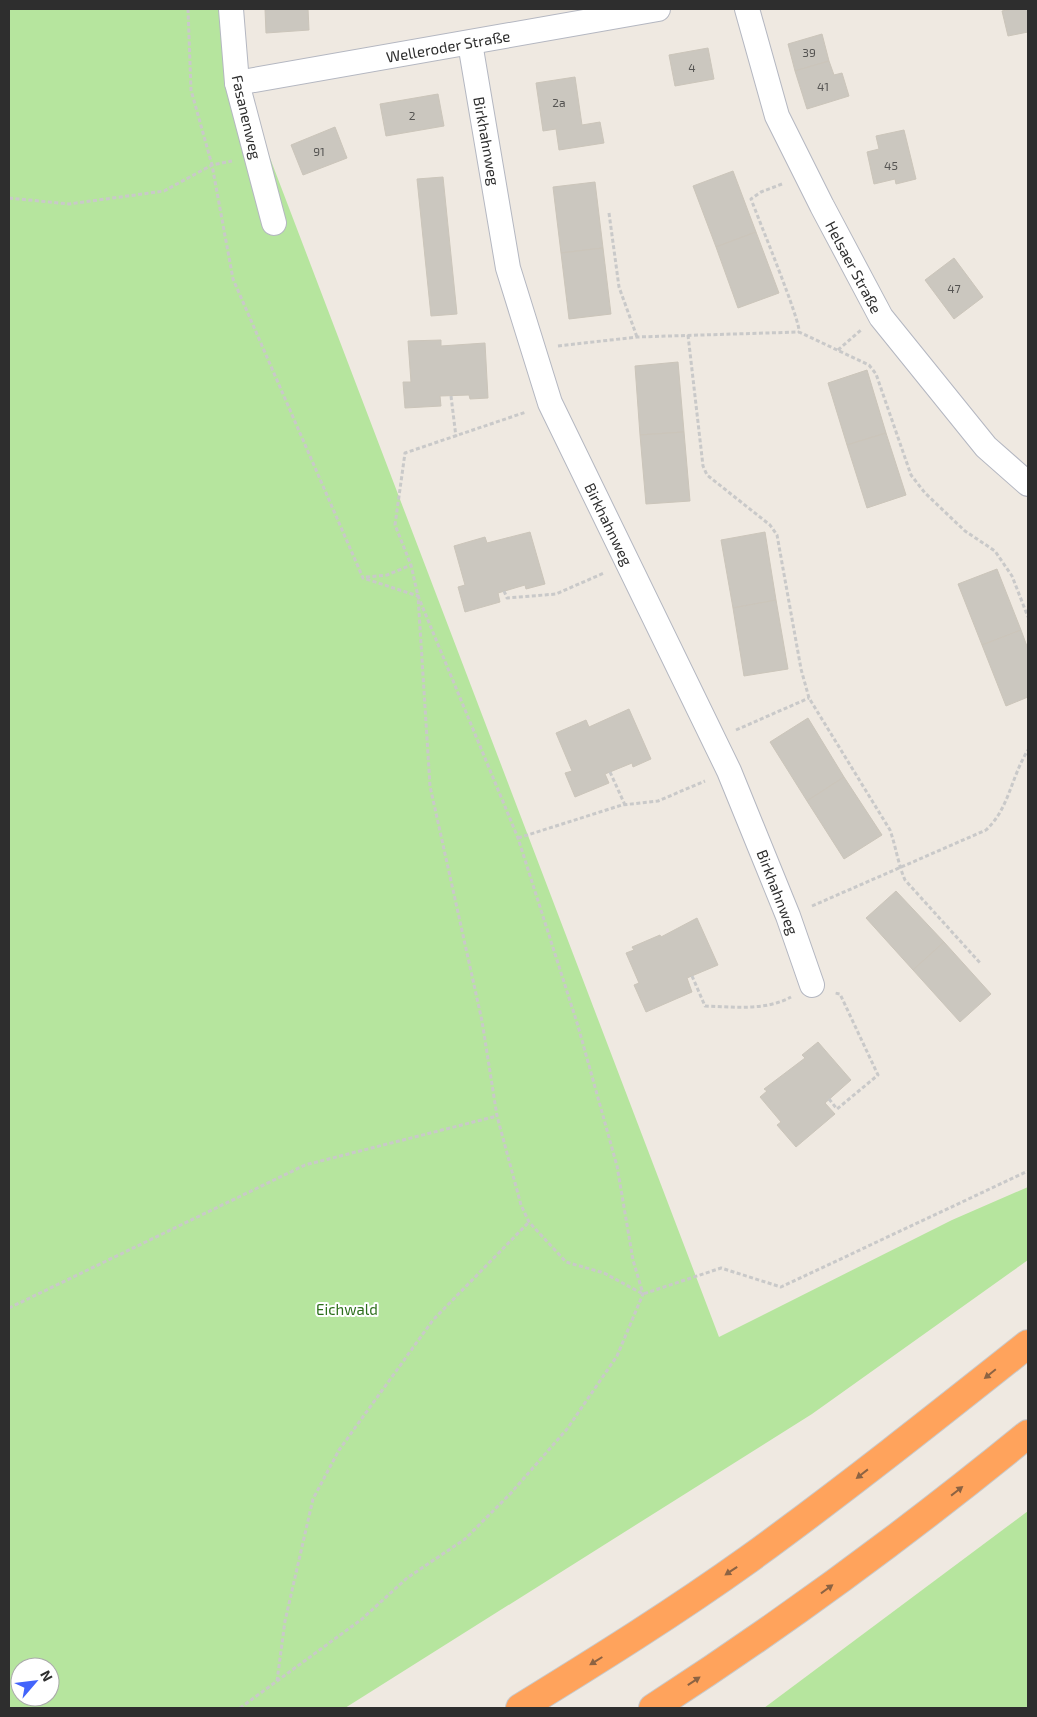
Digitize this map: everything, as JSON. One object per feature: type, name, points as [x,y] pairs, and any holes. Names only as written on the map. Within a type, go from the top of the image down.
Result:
[{"type":"highway","points":[[520,1708],[632,1638],[747,1560],[850,1483],[1028,1344]]},
{"type":"highway","points":[[653,1708],[790,1615],[890,1543],[1028,1434]]},
{"type":"street","name":"Fasanenweg","points":[[231,9],[237,83],[274,223]]},
{"type":"street","name":"Welleroder Straße","points":[[237,83],[658,9]]},
{"type":"street","name":"Helsaer Straße","points":[[747,9],[777,116],[881,317],[986,446],[1028,484]]},
{"type":"street","name":"Birkhahnweg","points":[[470,43],[508,268],[550,403],[729,770],[788,916],[812,985]]},
{"type":"path","points":[[188,9],[191,90],[212,166],[233,279],[363,578],[418,596],[518,838],[578,1026],[617,1166],[633,1260],[643,1294],[617,1356],[566,1429],[511,1492],[465,1539],[407,1578],[362,1619],[240,1708]]},
{"type":"path","points":[[9,198],[70,204],[164,191],[212,166],[256,154]]},
{"type":"path","points":[[786,182],[761,192],[751,199],[788,298],[796,314],[799,332]]},
{"type":"path","points":[[609,213],[619,287],[636,337]]},
{"type":"path","points":[[838,350],[864,327]]},
{"type":"path","points":[[533,349],[636,337],[799,332],[868,365],[876,374],[911,475],[925,493],[965,531],[995,551],[1012,576],[1028,618]]},
{"type":"path","points":[[688,336],[703,466],[707,475],[770,525],[777,535],[801,669],[809,698],[890,830],[905,880],[980,964]]},
{"type":"path","points":[[451,396],[456,437]]},
{"type":"path","points":[[550,403],[456,437],[404,453],[395,525],[411,565],[418,596],[430,786],[482,1020],[497,1116],[521,1205],[528,1222],[566,1262],[604,1273],[643,1294],[721,1268],[781,1287],[1028,1171]]},
{"type":"path","points":[[363,578],[387,575],[411,565]]},
{"type":"path","points":[[504,591],[507,598],[556,594],[592,579]]},
{"type":"path","points":[[714,740],[809,698]]},
{"type":"path","points":[[788,916],[986,830],[998,819],[1017,768],[1028,750]]},
{"type":"path","points":[[610,772],[624,805]]},
{"type":"path","points":[[518,838],[624,805],[658,800],[697,784]]},
{"type":"path","points":[[692,976],[705,1006],[747,1008],[774,1004],[786,999]]},
{"type":"path","points":[[812,985],[840,994],[878,1076],[837,1109],[830,1100]]},
{"type":"path","points":[[9,1308],[305,1165],[497,1116]]},
{"type":"path","points":[[277,1681],[285,1621],[313,1499],[339,1450],[433,1320],[528,1222]]},
{"type":"green space","name":"Eichwald","points":[[9,9],[238,9],[246,95],[719,1337],[952,1220],[1028,1187],[1028,1260],[812,1414],[345,1708],[9,1708]]},
{"type":"green space","points":[[1028,1511],[1028,1708],[764,1708]]},
{"type":"building","points":[[265,9],[308,9],[309,30],[266,33]]},
{"type":"building","points":[[1028,9],[1028,32],[1008,36],[1002,11]]},
{"type":"building","points":[[822,34],[829,61],[795,71],[788,44]]},
{"type":"building","points":[[708,48],[714,79],[675,86],[669,55]]},
{"type":"building","points":[[829,61],[834,75],[842,73],[849,96],[807,109],[795,71]]},
{"type":"building","points":[[575,77],[582,125],[600,122],[604,143],[559,150],[556,129],[543,131],[536,83]]},
{"type":"building","points":[[438,94],[444,126],[386,136],[380,104]]},
{"type":"building","points":[[335,127],[347,158],[303,175],[291,145]]},
{"type":"building","points":[[904,130],[916,179],[896,184],[895,179],[874,184],[867,152],[879,149],[876,136]]},
{"type":"building","points":[[733,171],[756,232],[716,247],[693,186]]},
{"type":"building","points":[[443,177],[457,314],[431,316],[417,179]]},
{"type":"building","points":[[595,182],[603,248],[561,253],[553,187]]},
{"type":"building","points":[[756,232],[779,293],[738,308],[716,247]]},
{"type":"building","points":[[603,248],[611,314],[569,319],[561,253]]},
{"type":"building","points":[[954,258],[983,297],[954,319],[925,280]]},
{"type":"building","points":[[441,340],[441,346],[485,343],[488,398],[470,399],[469,395],[440,396],[441,406],[405,408],[403,382],[411,382],[408,341]]},
{"type":"building","points":[[678,362],[684,432],[640,435],[635,366]]},
{"type":"building","points":[[867,370],[886,433],[847,445],[828,383]]},
{"type":"building","points":[[684,432],[690,501],[646,504],[640,435]]},
{"type":"building","points":[[886,433],[906,495],[867,508],[847,445]]},
{"type":"building","points":[[530,532],[545,584],[526,589],[525,585],[498,593],[500,602],[465,612],[458,587],[465,585],[454,546],[485,537],[487,543]]},
{"type":"building","points":[[765,532],[776,600],[733,608],[721,540]]},
{"type":"building","points":[[997,569],[1021,630],[982,645],[958,584]]},
{"type":"building","points":[[776,600],[788,669],[744,676],[733,608]]},
{"type":"building","points":[[1021,630],[1028,649],[1028,697],[1006,706],[982,645]]},
{"type":"building","points":[[629,709],[651,759],[633,767],[632,763],[605,774],[609,783],[575,797],[565,773],[572,771],[556,733],[586,720],[589,727]]},
{"type":"building","points":[[808,718],[844,777],[807,801],[770,742]]},
{"type":"building","points":[[844,777],[882,835],[844,859],[807,801]]},
{"type":"building","points":[[896,891],[944,942],[913,970],[866,918]]},
{"type":"building","points":[[697,918],[718,965],[687,978],[692,992],[646,1012],[634,985],[639,983],[626,953],[634,950],[632,947],[660,935],[661,937]]},
{"type":"building","points":[[944,942],[991,994],[960,1022],[913,970]]},
{"type":"building","points":[[818,1042],[851,1080],[825,1103],[835,1114],[796,1147],[777,1125],[781,1122],[760,1097],[767,1091],[764,1089],[805,1058],[802,1055]]}]
